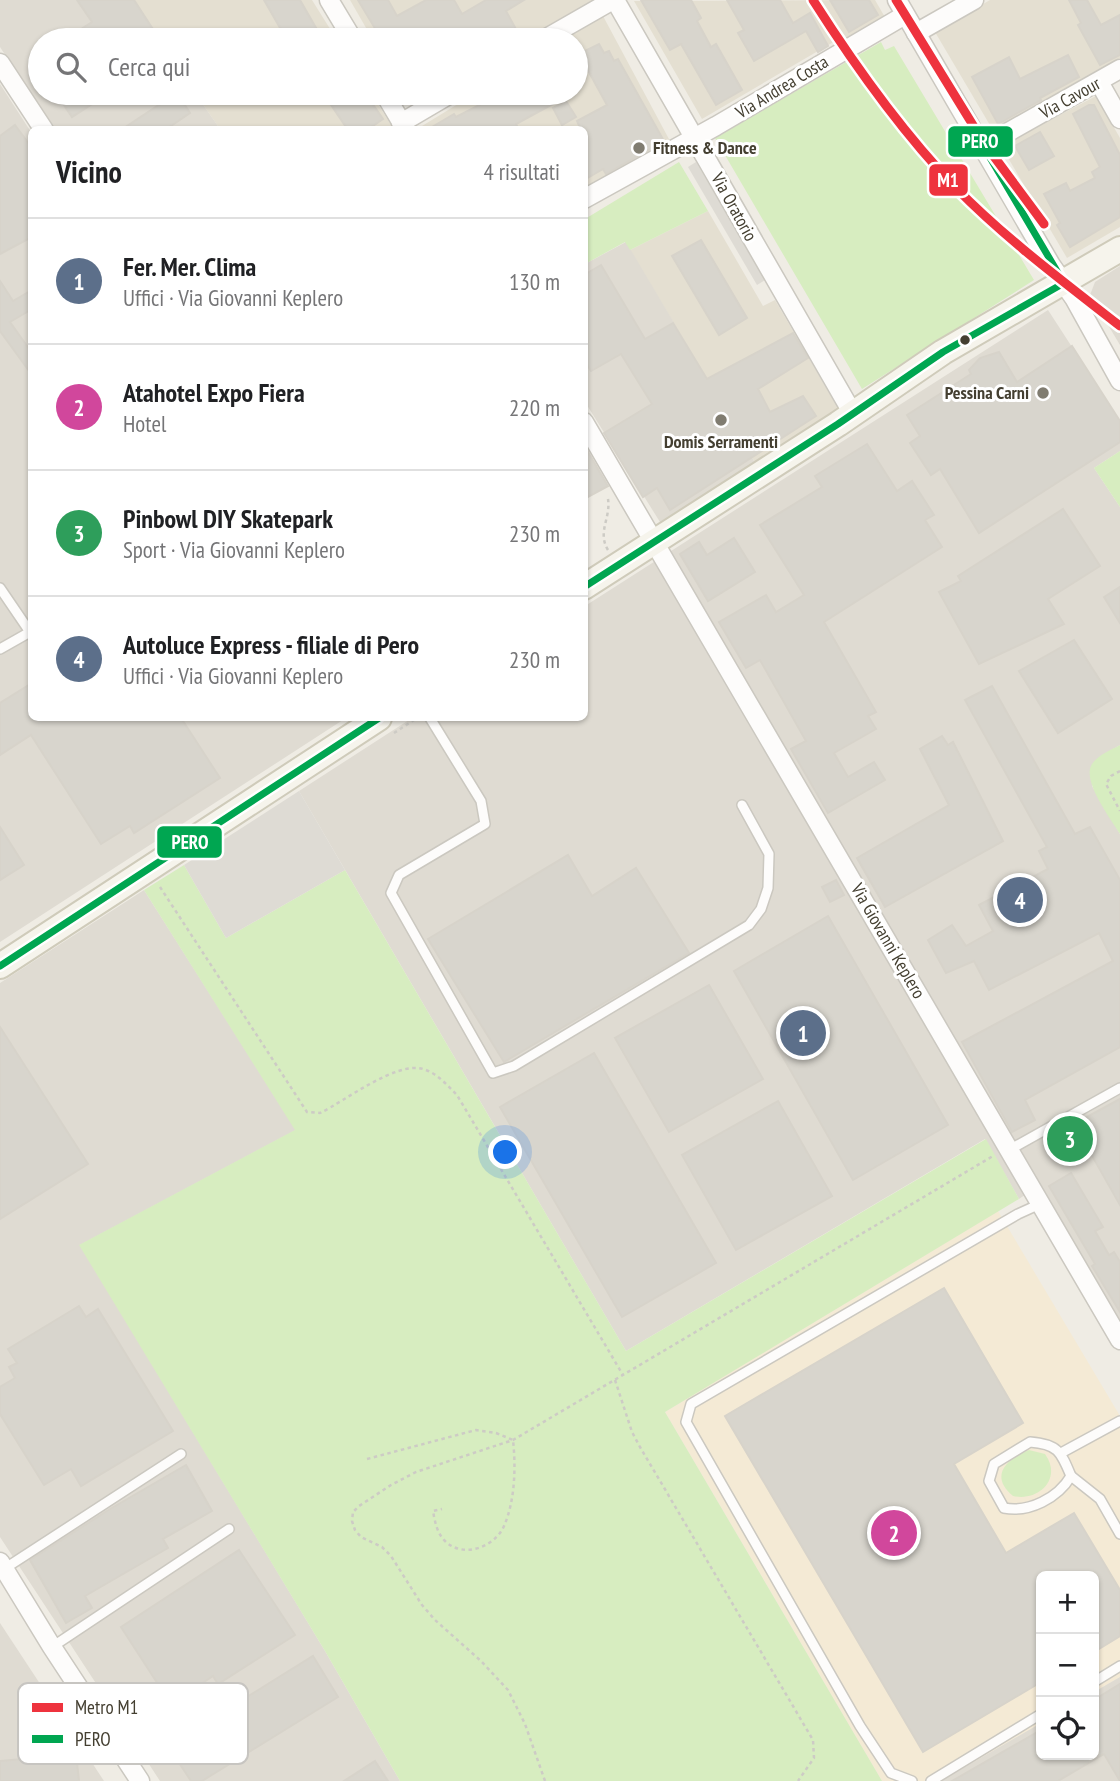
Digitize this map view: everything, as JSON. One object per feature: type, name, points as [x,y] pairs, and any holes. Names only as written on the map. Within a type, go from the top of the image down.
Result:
[{"type":"street","points":[[329,0],[346,28]]},
{"type":"street","points":[[564,28],[614,0]]},
{"type":"street","name":"Via Oratorio","points":[[614,0],[853,414]]},
{"type":"street","points":[[916,33],[974,0]]},
{"type":"street","points":[[901,7],[1120,381]]},
{"type":"street","name":"Via Andrea Costa","points":[[588,197],[694,137],[901,7]]},
{"type":"street","points":[[0,63],[41,126]]},
{"type":"street","name":"Via Cavour","points":[[982,147],[1120,69]]},
{"type":"street","points":[[1099,82],[1120,119]]},
{"type":"street","points":[[391,105],[403,126],[434,105]]},
{"type":"street","points":[[588,584],[853,414],[943,352],[1120,249]]},
{"type":"street","name":"Via Giovanni Keplero","points":[[588,429],[1120,1340]]},
{"type":"street","points":[[0,966],[374,721]]},
{"type":"street","points":[[2,1566],[76,1683]]},
{"type":"street","points":[[129,1764],[140,1781]]},
{"type":"lane","points":[[0,588],[28,629]]},
{"type":"lane","points":[[0,649],[28,633]]},
{"type":"lane","points":[[432,721],[481,801],[485,824],[399,875],[391,893],[492,1073],[514,1066],[749,925],[761,909],[768,888],[769,854],[742,805]]},
{"type":"lane","points":[[1007,1147],[1120,1088]]},
{"type":"lane","points":[[912,1781],[891,1773],[860,1726],[686,1422],[691,1404],[1018,1214],[1040,1204]]},
{"type":"lane","points":[[1061,1453],[1120,1421]]},
{"type":"lane","points":[[1072,1476],[1065,1487],[1030,1508],[1016,1510],[1004,1508],[989,1481],[994,1464],[1030,1441],[1047,1443],[1061,1453],[1072,1476],[1100,1499],[1120,1534]]},
{"type":"lane","points":[[2,1566],[181,1454]]},
{"type":"lane","points":[[52,1647],[229,1529]]},
{"type":"lane","points":[[1099,1679],[1120,1667]]},
{"type":"lane","points":[[931,1781],[1036,1717]]},
{"type":"path","points":[[1120,771],[1111,776],[1106,784],[1120,811]]},
{"type":"path","points":[[150,868],[307,1112],[320,1113],[393,1073],[411,1068],[419,1068],[436,1076],[457,1096],[623,1375]]},
{"type":"path","points":[[545,1781],[525,1724],[508,1690],[481,1661],[435,1620],[422,1605],[391,1556],[355,1530],[353,1512],[416,1472],[513,1440],[1007,1147]]},
{"type":"path","points":[[615,1380],[640,1447],[813,1740],[814,1758],[798,1781]]},
{"type":"path","points":[[367,1460],[475,1430],[496,1433],[513,1440]]},
{"type":"path","points":[[442,1508],[433,1511],[436,1524],[446,1542],[461,1549],[480,1548],[490,1543],[503,1528],[506,1519],[514,1470],[513,1440]]},
{"type":"shaded area","points":[[0,0],[134,0],[152,28],[28,28],[28,90],[0,47]]},
{"type":"shaded area","points":[[134,0],[312,0],[330,28],[152,28]]},
{"type":"shaded area","points":[[350,0],[596,0],[547,28],[366,28]]},
{"type":"shaded area","points":[[875,0],[886,19],[851,40],[842,37],[702,119],[634,1]]},
{"type":"shaded area","points":[[990,0],[1120,0],[1120,58],[994,132],[935,32]]},
{"type":"shaded area","points":[[603,16],[670,141],[588,186],[588,126],[422,126],[456,105],[588,105],[588,28],[583,28]]},
{"type":"shaded area","points":[[0,84],[28,127],[28,721],[341,721],[0,942]]},
{"type":"shaded area","points":[[1096,96],[1120,138],[1120,227],[1067,258],[1001,146]]},
{"type":"shaded area","points":[[38,105],[203,105],[218,126],[52,126]]},
{"type":"shaded area","points":[[203,105],[379,105],[392,126],[218,126]]},
{"type":"shaded area","points":[[696,162],[765,280],[757,285],[688,167]]},
{"type":"shaded area","points":[[708,211],[763,306],[775,300],[838,408],[756,465],[630,250]]},
{"type":"shaded area","points":[[626,242],[756,465],[660,522],[588,407],[588,262]]},
{"type":"shaded area","points":[[1120,266],[1120,345],[1090,295],[1095,282]]},
{"type":"shaded area","points":[[1048,310],[1120,421],[1120,451],[1094,468],[1120,507],[1120,745],[1100,757],[1092,786],[1120,834],[1120,1340],[1032,1190],[1019,1199],[985,1139],[626,1351],[299,791],[407,721],[588,721],[588,604]]},
{"type":"shaded area","points":[[299,791],[345,870],[226,938],[184,865]]},
{"type":"shaded area","points":[[144,890],[296,1130],[80,1245],[325,1651],[400,1781],[160,1781],[149,1764],[248,1764],[248,1683],[96,1683],[0,1537],[0,983]]},
{"type":"shaded area","points":[[998,1211],[1120,1416],[1120,1677],[1099,1689],[1099,1571],[1036,1571],[1036,1726],[941,1781],[882,1781],[665,1412]]},
{"type":"shaded area","points":[[0,1623],[39,1683],[18,1683],[18,1764],[93,1764],[104,1781],[0,1781]]},
{"type":"shaded area","points":[[1120,1677],[1120,1781],[941,1781],[1036,1726],[1036,1760],[1099,1760],[1099,1689]]},
{"type":"green space","points":[[881,42],[885,50],[894,46],[1034,280],[862,389],[715,138]]},
{"type":"green space","points":[[679,162],[708,211],[630,250],[625,242],[588,262],[588,217]]},
{"type":"green space","points":[[1120,451],[1120,507],[1094,468]]},
{"type":"green space","points":[[1120,745],[1120,834],[1098,799],[1090,780],[1090,771],[1098,758]]},
{"type":"green space","points":[[184,865],[226,938],[345,870],[626,1351],[986,1139],[1019,1199],[665,1412],[882,1781],[400,1781],[325,1651],[79,1245],[295,1130],[144,890]]},
{"type":"green space","points":[[1029,1450],[1045,1454],[1050,1463],[1049,1480],[1039,1492],[1022,1497],[1013,1496],[1002,1482],[1003,1469],[1013,1458]]},
{"type":"building","points":[[77,0],[134,0],[152,28],[83,28],[92,22]]},
{"type":"building","points":[[264,0],[300,0],[316,28],[280,28]]},
{"type":"building","points":[[358,0],[388,0],[397,16],[426,0],[454,0],[462,14],[486,0],[524,0],[506,11],[515,28],[375,28]]},
{"type":"building","points":[[641,0],[691,0],[701,18],[697,21],[711,47],[716,44],[742,90],[716,105],[681,44],[670,50]]},
{"type":"building","points":[[727,0],[780,0],[793,23],[810,13],[828,46],[818,52],[806,31],[754,61],[738,33],[744,30]]},
{"type":"building","points":[[830,0],[869,0],[878,15],[849,32]]},
{"type":"building","points":[[1069,0],[1087,0],[1101,25],[1120,15],[1120,55],[1100,65],[1078,25],[1081,23]]},
{"type":"building","points":[[599,44],[604,53],[609,51],[614,61],[618,59],[664,141],[606,174],[603,169],[588,178],[588,126],[579,126],[577,121],[607,105],[588,70],[588,50]]},
{"type":"building","points":[[1068,55],[1079,77],[998,124],[972,77],[1009,57],[1020,79]]},
{"type":"building","points":[[64,105],[90,105],[72,117]]},
{"type":"building","points":[[159,105],[185,105],[190,113],[171,126],[127,126]]},
{"type":"building","points":[[331,105],[373,105],[383,119],[373,126],[345,126]]},
{"type":"building","points":[[480,105],[551,105],[516,124],[517,126],[434,126],[454,114],[456,117]]},
{"type":"building","points":[[568,105],[576,117],[562,125],[553,108]]},
{"type":"building","points":[[1094,105],[1120,155],[1120,217],[1070,247],[1044,194],[1066,183],[1070,191],[1095,178],[1092,172],[1100,167],[1073,114]]},
{"type":"building","points":[[15,125],[28,143],[28,239],[0,254],[0,136]]},
{"type":"building","points":[[1040,132],[1054,156],[1029,170],[1015,146]]},
{"type":"building","points":[[701,240],[747,318],[719,335],[672,256]]},
{"type":"building","points":[[601,265],[645,339],[673,323],[707,379],[793,333],[808,358],[758,389],[770,412],[803,396],[816,416],[670,510],[657,488],[643,497],[604,433],[652,404],[621,354],[591,371],[588,366],[588,273]]},
{"type":"building","points":[[0,281],[13,301],[28,292],[28,311],[10,322],[28,347],[28,370],[0,331]]},
{"type":"building","points":[[1072,346],[1120,421],[1120,442],[979,533],[940,469],[931,475],[910,443],[920,436],[907,415],[971,374],[969,370],[980,358],[999,352],[1017,382]]},
{"type":"building","points":[[867,444],[897,491],[912,481],[934,515],[925,520],[942,547],[824,622],[876,712],[868,716],[876,729],[834,753],[848,777],[874,762],[885,780],[828,813],[791,749],[806,741],[760,660],[746,668],[719,622],[766,595],[776,612],[804,595],[760,525],[822,487],[815,476]]},
{"type":"building","points":[[588,452],[608,486],[588,497]]},
{"type":"building","points":[[1063,509],[1100,566],[1048,599],[1064,624],[979,664],[939,592],[961,581],[958,576]]},
{"type":"building","points":[[734,538],[755,572],[708,601],[680,554],[699,542],[707,555]]},
{"type":"building","points":[[1120,587],[1120,623],[1104,597]]},
{"type":"building","points":[[1074,640],[1112,699],[1058,733],[1019,671]]},
{"type":"building","points":[[28,686],[28,721],[183,721],[220,778],[134,833],[130,826],[101,844],[31,735],[0,755],[0,703]]},
{"type":"building","points":[[992,686],[1075,834],[1090,827],[1120,880],[1120,1047],[1025,1100],[1035,1120],[1012,1132],[962,1042],[1113,961],[1099,933],[989,990],[974,961],[946,973],[928,940],[952,925],[966,946],[993,931],[979,905],[1048,869],[1039,851],[1047,847],[965,700]]},
{"type":"building","points":[[942,736],[948,745],[953,742],[1003,841],[885,907],[857,858],[949,805],[920,749]]},
{"type":"building","points":[[0,827],[24,865],[0,880]]},
{"type":"building","points":[[568,855],[592,896],[636,868],[689,953],[504,1062],[428,939]]},
{"type":"building","points":[[836,880],[844,895],[830,902],[822,887]]},
{"type":"building","points":[[828,916],[948,1125],[853,1180],[734,971]]},
{"type":"building","points":[[709,985],[763,1079],[669,1132],[615,1038]]},
{"type":"building","points":[[0,1027],[88,1164],[0,1219]]},
{"type":"building","points":[[594,1053],[716,1263],[622,1317],[500,1107]]},
{"type":"building","points":[[1120,1099],[1120,1205],[1074,1124]]},
{"type":"building","points":[[778,1101],[832,1196],[736,1250],[682,1155]]},
{"type":"building","points":[[1071,1173],[1103,1227],[1095,1231],[1109,1255],[1114,1252],[1120,1262],[1120,1312],[1049,1186]]},
{"type":"building","points":[[944,1288],[1023,1423],[954,1464],[1006,1553],[1074,1513],[1120,1590],[1120,1636],[1099,1649],[1099,1571],[1036,1571],[1036,1685],[923,1752],[725,1416]]},
{"type":"building","points":[[79,1306],[86,1317],[98,1309],[173,1431],[81,1486],[71,1469],[44,1485],[0,1414],[0,1387],[15,1378],[9,1367],[17,1363],[8,1349]]},
{"type":"building","points":[[186,1465],[212,1511],[163,1539],[168,1548],[85,1596],[92,1608],[66,1623],[30,1560]]},
{"type":"building","points":[[239,1550],[295,1635],[220,1683],[213,1676],[202,1683],[157,1683],[121,1627]]},
{"type":"building","points":[[313,1656],[338,1697],[248,1753],[248,1696]]},
{"type":"building","points":[[1120,1684],[1120,1781],[1104,1754],[1099,1757],[1099,1697]]},
{"type":"building","points":[[1036,1733],[1036,1760],[1094,1760],[1058,1781],[952,1781]]},
{"type":"building","points":[[18,1759],[18,1764],[77,1764],[79,1781],[0,1781],[0,1761]]},
{"type":"building","points":[[375,1761],[388,1781],[344,1781]]},
{"type":"building","points":[[180,1764],[230,1764],[202,1781],[191,1781]]},
{"type":"metro line","name":"M1","points":[[813,0],[880,97],[916,144],[956,188],[1015,242],[1120,326]]},
{"type":"metro line","name":"M1","points":[[896,0],[984,143],[1044,224]]},
{"type":"transit line","name":"PERO","points":[[897,0],[1064,283]]},
{"type":"transit line","name":"PERO","points":[[588,584],[838,424],[943,352],[1064,283]]},
{"type":"transit line","name":"PERO","points":[[0,966],[374,721]]},
{"type":"place","name":"Fitness & Dance","points":[[639,148]]},
{"type":"place","name":"Pessina Carni","points":[[1043,393]]},
{"type":"place","name":"Domis Serramenti","points":[[721,420]]},
{"type":"place","name":"Autoluce Express - filiale di Pero","points":[[1020,900]]},
{"type":"place","name":"Fer. Mer. Clima","points":[[803,1033]]},
{"type":"place","name":"Pinbowl DIY Skatepark","points":[[1070,1139]]},
{"type":"place","name":"Atahotel Expo Fiera","points":[[894,1533]]}]
